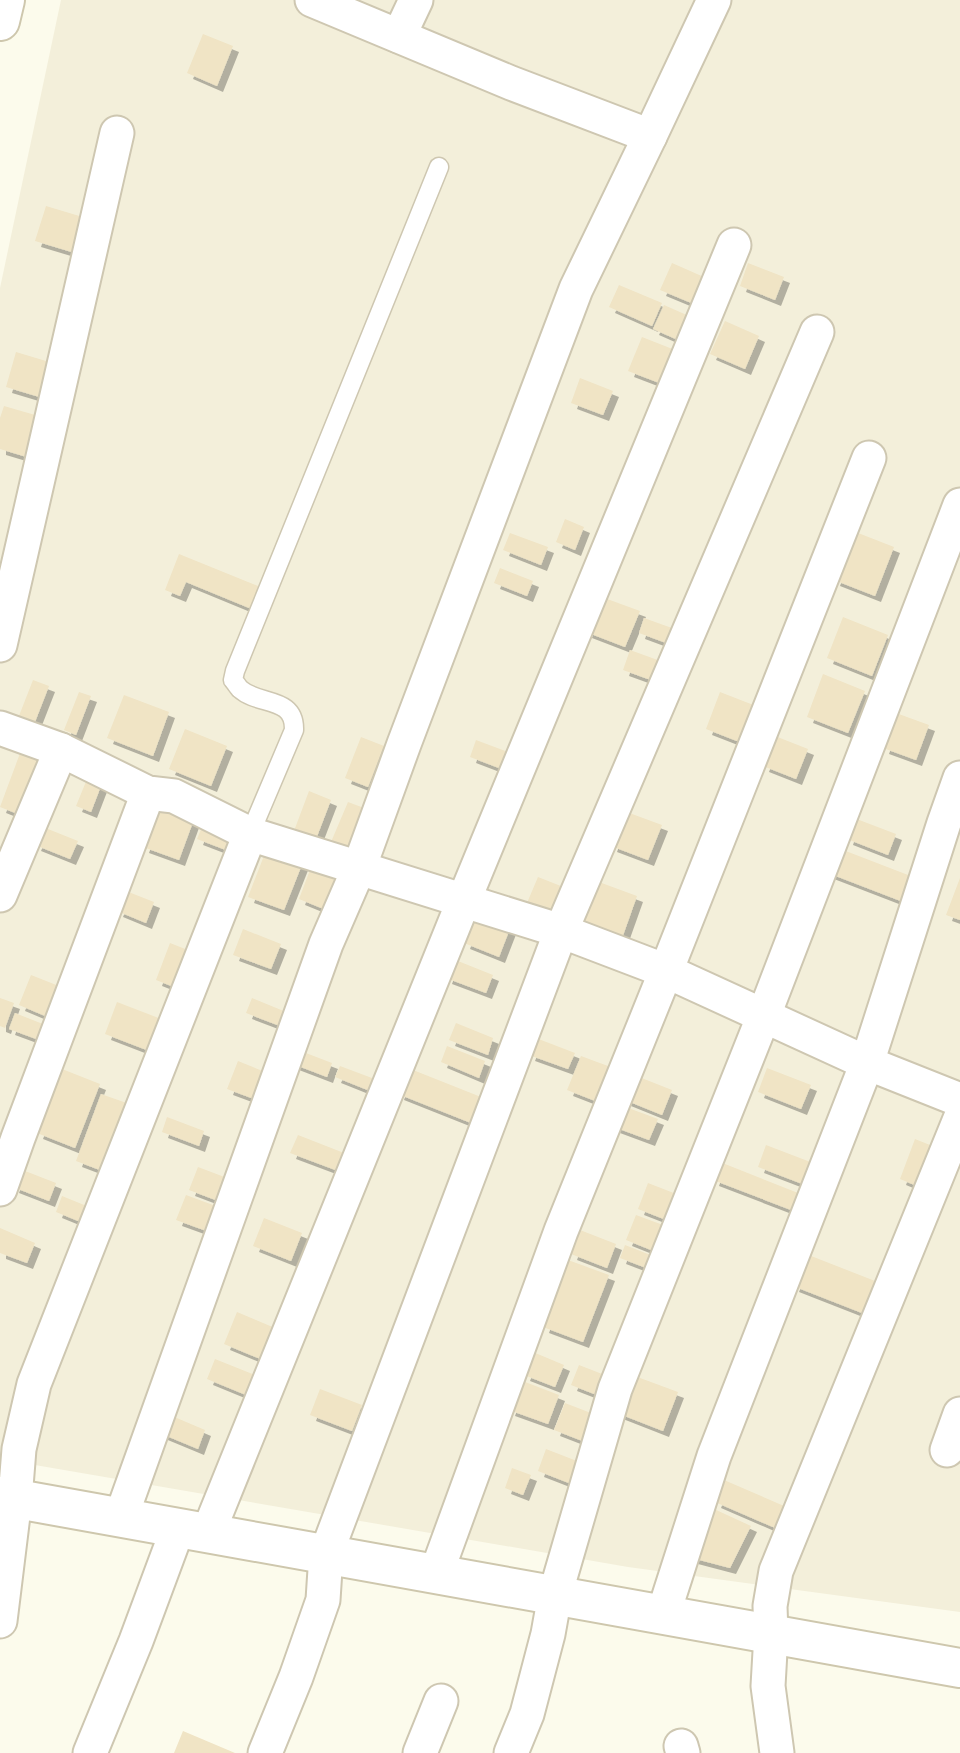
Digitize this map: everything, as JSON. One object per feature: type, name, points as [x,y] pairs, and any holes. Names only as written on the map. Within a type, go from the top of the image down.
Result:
[{"type":"street","points":[[0,21],[5,0]]},
{"type":"street","points":[[312,0],[511,83],[650,136]]},
{"type":"street","points":[[399,36],[416,0]]},
{"type":"street","points":[[121,1517],[326,944],[359,868],[576,289],[714,0]]},
{"type":"street","points":[[0,645],[117,133]]},
{"type":"street","points":[[90,1753],[133,1646],[193,1530],[464,900],[734,245]]},
{"type":"street","points":[[265,1753],[323,1600],[326,1554],[561,931],[817,332]]},
{"type":"street","points":[[436,1574],[561,1231],[869,458]]},
{"type":"street","points":[[511,1753],[528,1709],[548,1634],[555,1595],[615,1390],[764,1015],[960,505]]},
{"type":"street","points":[[0,728],[61,750],[148,793],[174,796],[250,834],[561,931],[666,971],[867,1063],[960,1100]]},
{"type":"street","points":[[0,895],[61,750]]},
{"type":"street","points":[[663,1615],[714,1456],[867,1063],[960,778]]},
{"type":"street","points":[[0,1189],[148,793]]},
{"type":"street","points":[[1,1617],[7,1497],[34,1384],[250,834]]},
{"type":"street","points":[[776,1749],[768,1686],[770,1606],[776,1571],[960,1119]]},
{"type":"street","points":[[947,1450],[960,1414]]},
{"type":"street","points":[[7,1497],[960,1668]]},
{"type":"street","points":[[420,1753],[441,1701]]},
{"type":"lane","points":[[250,834],[294,730],[294,720],[288,710],[240,689],[233,680],[235,671],[439,167]]},
{"type":"shaded area","points":[[61,0],[960,0],[960,1612],[628,1567],[0,1459],[0,288]]},
{"type":"building","points":[[203,34],[233,46],[217,86],[187,73]]},
{"type":"building","points":[[46,206],[86,218],[75,253],[35,241]]},
{"type":"building","points":[[672,263],[713,281],[701,307],[660,290]]},
{"type":"building","points":[[748,263],[784,277],[775,300],[740,286]]},
{"type":"building","points":[[619,285],[662,303],[652,326],[609,307]]},
{"type":"building","points":[[664,305],[698,320],[687,344],[653,329]]},
{"type":"building","points":[[725,321],[759,336],[745,369],[710,354]]},
{"type":"building","points":[[642,337],[675,350],[662,384],[628,371]]},
{"type":"building","points":[[16,352],[56,364],[46,399],[6,387]]},
{"type":"building","points":[[580,378],[613,391],[603,415],[571,403]]},
{"type":"building","points":[[4,406],[42,417],[30,458],[0,449],[0,418]]},
{"type":"building","points":[[565,519],[584,527],[575,550],[556,542]]},
{"type":"building","points":[[853,531],[894,547],[875,596],[834,580]]},
{"type":"building","points":[[510,533],[548,547],[541,565],[503,550]]},
{"type":"building","points":[[179,554],[263,588],[254,610],[186,582],[180,596],[165,590]]},
{"type":"building","points":[[500,568],[533,581],[527,596],[494,583]]},
{"type":"building","points":[[599,596],[640,611],[625,647],[586,632]]},
{"type":"building","points":[[843,617],[888,635],[872,676],[827,658]]},
{"type":"building","points":[[644,618],[683,632],[677,647],[639,633]]},
{"type":"building","points":[[630,650],[666,663],[659,683],[623,670]]},
{"type":"building","points":[[823,674],[865,691],[848,733],[807,717]]},
{"type":"building","points":[[33,680],[49,686],[33,727],[17,721]]},
{"type":"building","points":[[79,692],[91,696],[76,735],[64,730]]},
{"type":"building","points":[[720,692],[756,706],[742,743],[706,729]]},
{"type":"building","points":[[124,695],[169,712],[153,756],[107,738]]},
{"type":"building","points":[[896,713],[929,725],[916,760],[883,748]]},
{"type":"building","points":[[185,729],[227,746],[211,786],[169,769]]},
{"type":"building","points":[[775,736],[808,749],[796,779],[763,766]]},
{"type":"building","points":[[361,737],[384,746],[368,787],[345,778]]},
{"type":"building","points":[[476,740],[519,756],[512,773],[470,757]]},
{"type":"building","points":[[22,748],[51,759],[28,818],[0,807]]},
{"type":"building","points":[[92,767],[106,773],[91,812],[76,806]]},
{"type":"building","points":[[309,791],[331,800],[316,839],[294,831]]},
{"type":"building","points":[[348,802],[372,811],[355,852],[331,842]]},
{"type":"building","points":[[158,808],[193,822],[179,860],[143,847]]},
{"type":"building","points":[[624,811],[662,825],[648,860],[611,846]]},
{"type":"building","points":[[854,818],[896,834],[888,855],[847,839]]},
{"type":"building","points":[[205,820],[239,833],[231,852],[197,839]]},
{"type":"building","points":[[43,827],[78,841],[70,859],[35,845]]},
{"type":"building","points":[[267,848],[303,862],[284,910],[248,897]]},
{"type":"building","points":[[838,848],[921,880],[911,905],[828,873]]},
{"type":"building","points":[[310,870],[347,885],[336,914],[299,899]]},
{"type":"building","points":[[538,877],[576,892],[562,925],[524,910]]},
{"type":"building","points":[[960,878],[960,920],[946,915]]},
{"type":"building","points":[[599,882],[637,896],[621,941],[583,926]]},
{"type":"building","points":[[126,891],[154,902],[146,923],[117,911]]},
{"type":"building","points":[[476,912],[511,926],[499,957],[464,943]]},
{"type":"building","points":[[243,929],[281,944],[271,969],[233,955]]},
{"type":"building","points":[[170,943],[198,954],[184,991],[156,980]]},
{"type":"building","points":[[453,959],[493,975],[486,993],[446,978]]},
{"type":"building","points":[[31,975],[69,990],[57,1021],[19,1005]]},
{"type":"building","points":[[0,998],[14,1003],[5,1028],[0,1026]]},
{"type":"building","points":[[252,998],[286,1012],[280,1026],[246,1013]]},
{"type":"building","points":[[117,1002],[169,1022],[157,1054],[105,1034]]},
{"type":"building","points":[[15,1013],[53,1028],[47,1043],[9,1029]]},
{"type":"building","points":[[456,1023],[493,1038],[488,1055],[449,1040]]},
{"type":"building","points":[[536,1038],[575,1053],[568,1069],[529,1055]]},
{"type":"building","points":[[447,1046],[485,1061],[479,1078],[441,1062]]},
{"type":"building","points":[[298,1050],[332,1063],[327,1077],[293,1064]]},
{"type":"building","points":[[581,1056],[616,1069],[603,1104],[567,1090]]},
{"type":"building","points":[[238,1061],[275,1076],[265,1103],[227,1089]]},
{"type":"building","points":[[340,1066],[380,1081],[375,1093],[335,1077]]},
{"type":"building","points":[[408,1068],[481,1097],[471,1123],[398,1094]]},
{"type":"building","points":[[767,1068],[811,1085],[801,1109],[758,1092]]},
{"type":"building","points":[[62,1069],[100,1084],[75,1148],[37,1133]]},
{"type":"building","points":[[634,1075],[672,1090],[662,1115],[625,1100]]},
{"type":"building","points":[[101,1094],[138,1107],[113,1175],[76,1161]]},
{"type":"building","points":[[623,1106],[658,1119],[649,1140],[614,1127]]},
{"type":"building","points":[[167,1117],[204,1131],[199,1146],[162,1132]]},
{"type":"building","points":[[298,1135],[344,1153],[338,1171],[290,1153]]},
{"type":"building","points":[[915,1139],[940,1149],[924,1189],[900,1179]]},
{"type":"building","points":[[766,1145],[813,1163],[805,1185],[758,1167]]},
{"type":"building","points":[[720,1162],[798,1193],[791,1210],[713,1180]]},
{"type":"building","points":[[198,1167],[235,1181],[226,1204],[189,1190]]},
{"type":"building","points":[[20,1169],[56,1183],[49,1201],[13,1187]]},
{"type":"building","points":[[648,1183],[684,1197],[674,1223],[638,1209]]},
{"type":"building","points":[[186,1195],[221,1208],[212,1233],[176,1220]]},
{"type":"building","points":[[62,1196],[94,1209],[88,1225],[56,1212]]},
{"type":"building","points":[[636,1215],[671,1228],[661,1254],[626,1240]]},
{"type":"building","points":[[264,1218],[302,1233],[291,1261],[253,1246]]},
{"type":"building","points":[[0,1228],[35,1243],[27,1263],[0,1253]]},
{"type":"building","points":[[580,1230],[616,1244],[607,1268],[571,1254]]},
{"type":"building","points":[[625,1245],[658,1258],[654,1271],[620,1258]]},
{"type":"building","points":[[806,1254],[875,1281],[862,1313],[793,1286]]},
{"type":"building","points":[[568,1260],[609,1275],[583,1342],[543,1327]]},
{"type":"building","points":[[237,1312],[275,1328],[263,1360],[224,1344]]},
{"type":"building","points":[[533,1352],[564,1365],[555,1387],[524,1375]]},
{"type":"building","points":[[215,1359],[255,1375],[246,1395],[207,1379]]},
{"type":"building","points":[[579,1365],[615,1379],[607,1399],[571,1385]]},
{"type":"building","points":[[632,1375],[678,1392],[663,1431],[617,1413]]},
{"type":"building","points":[[520,1380],[559,1395],[548,1424],[509,1410]]},
{"type":"building","points":[[320,1389],[362,1405],[352,1431],[310,1415]]},
{"type":"building","points":[[565,1403],[596,1415],[585,1442],[554,1430]]},
{"type":"building","points":[[165,1413],[205,1430],[198,1449],[157,1432]]},
{"type":"building","points":[[546,1449],[582,1463],[574,1485],[538,1471]]},
{"type":"building","points":[[512,1468],[531,1475],[523,1495],[505,1488]]},
{"type":"building","points":[[724,1480],[798,1512],[789,1534],[715,1502]]},
{"type":"building","points":[[714,1509],[751,1526],[730,1568],[692,1558]]},
{"type":"building","points":[[183,1731],[235,1753],[174,1753]]}]
